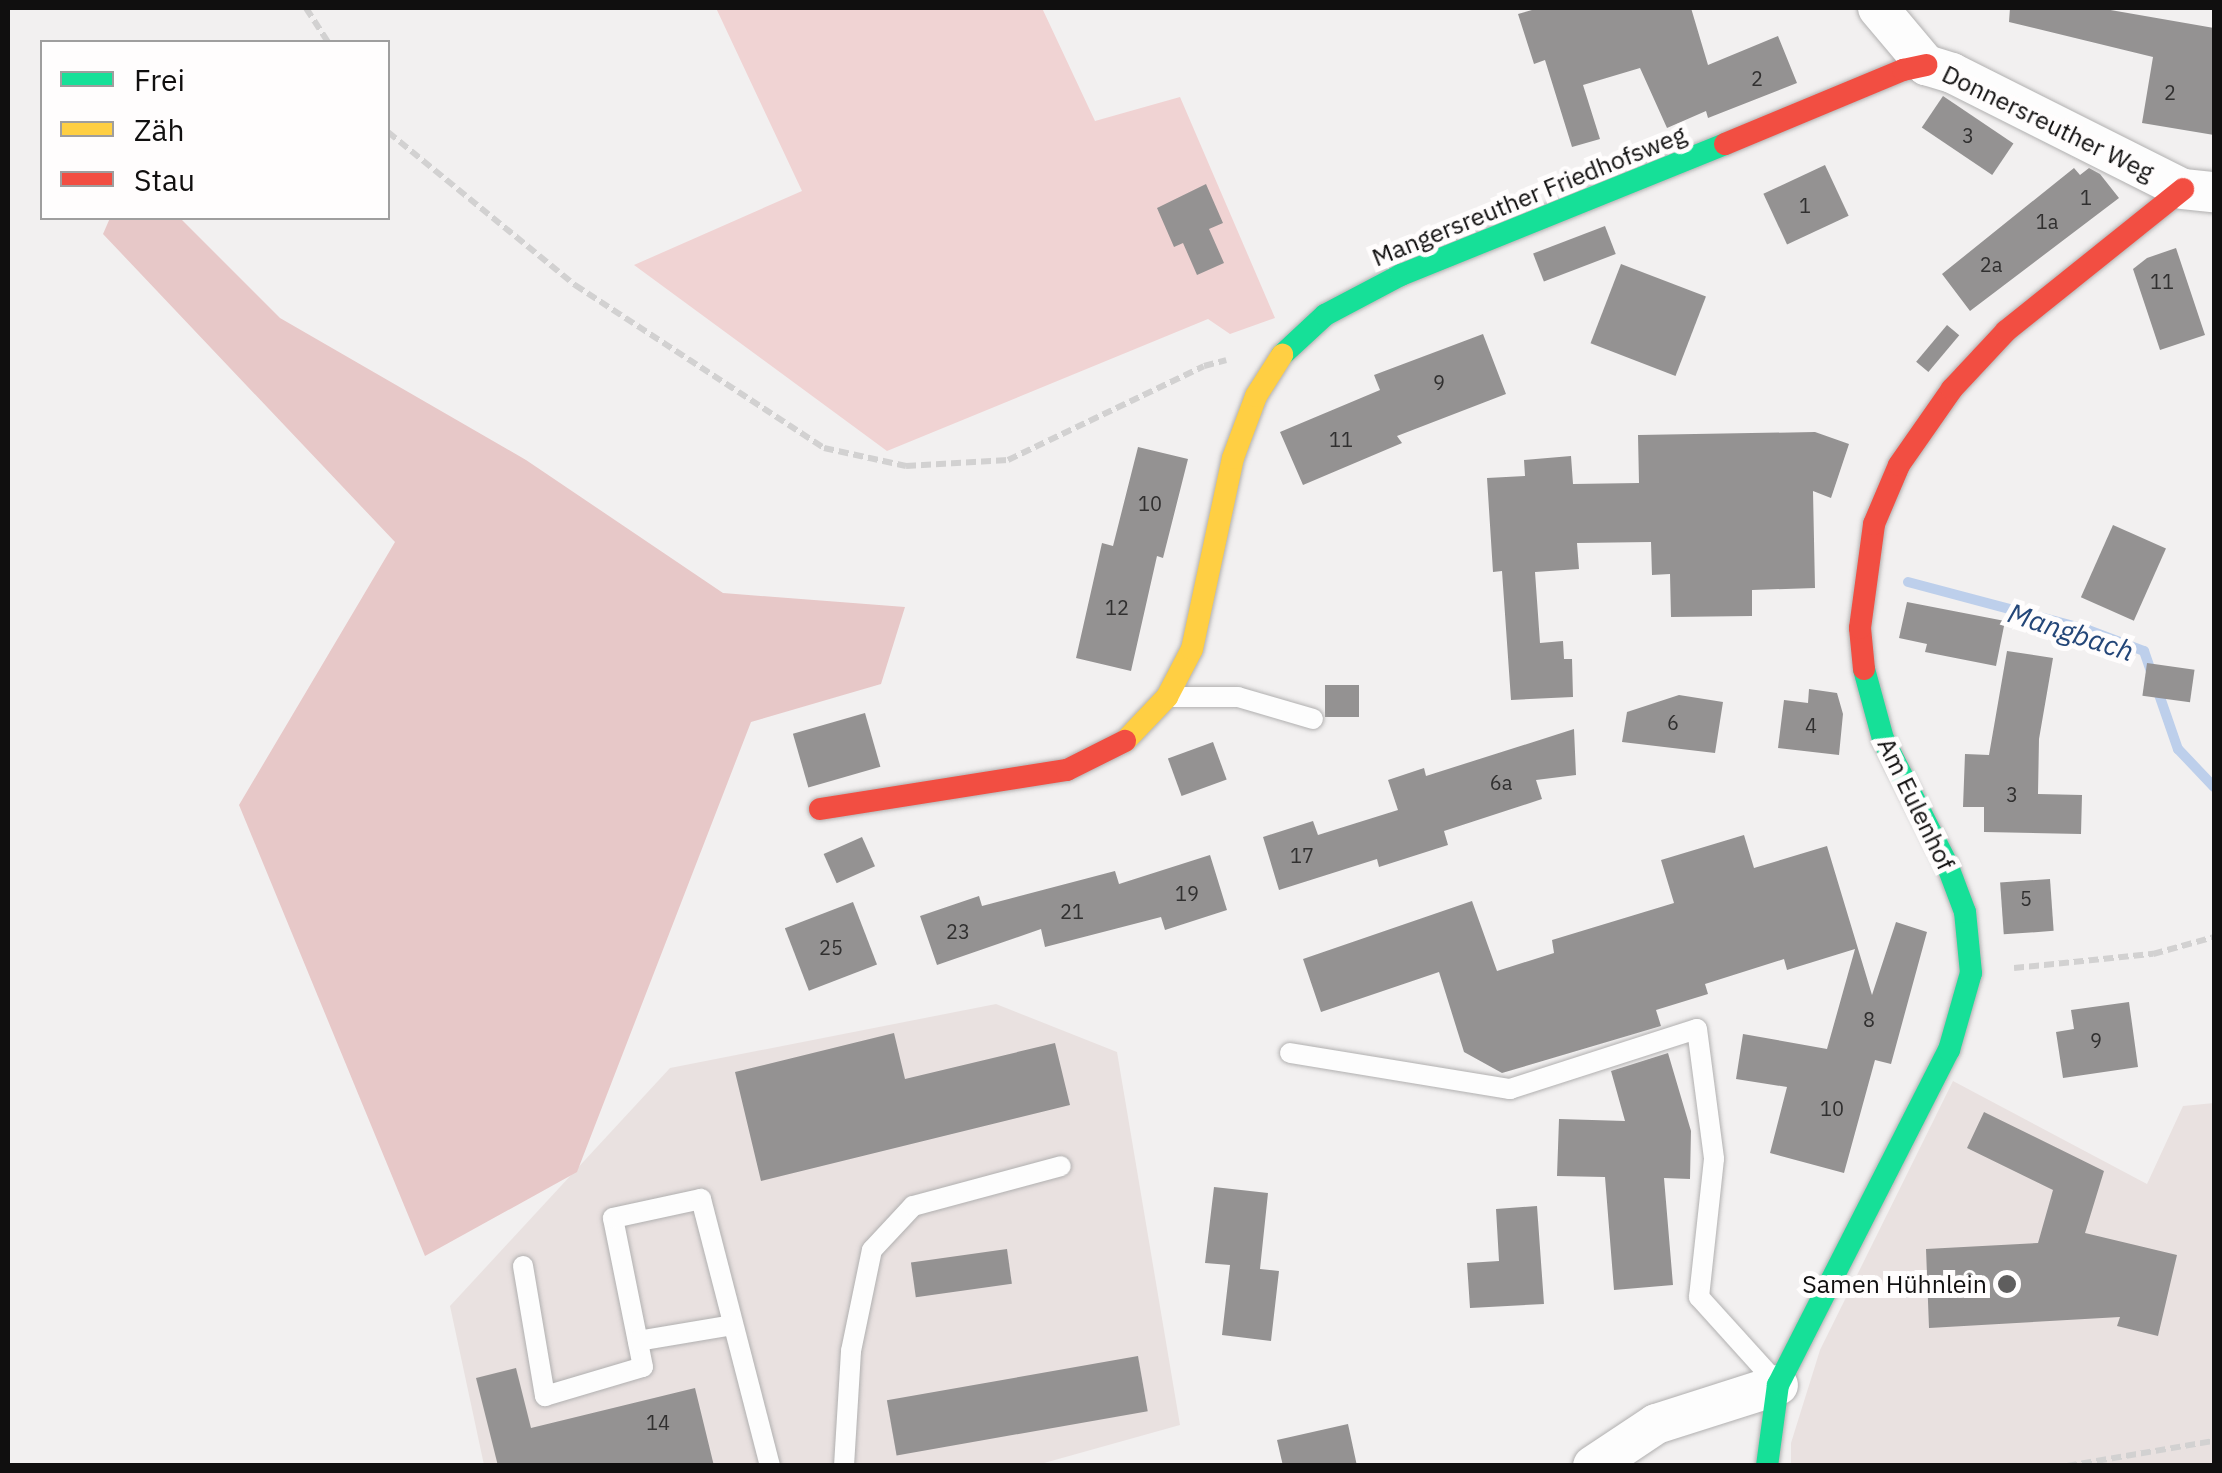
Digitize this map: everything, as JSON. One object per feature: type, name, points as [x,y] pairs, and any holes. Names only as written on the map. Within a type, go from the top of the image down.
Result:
[{"type":"street","name":"Donnersreuther Weg","points":[[1878,8],[1926,65],[1952,73],[2199,190]]},
{"type":"street","name":"Mangersreuther Friedhofsweg","points":[[820,809],[1068,770],[1125,741],[1166,697],[1192,648],[1234,458],[1256,396],[1290,343],[1325,316],[1401,275],[1848,96],[1903,70],[1926,65]]},
{"type":"street","name":"Am Eulenhof","points":[[1766,1466],[1778,1385],[1948,1050],[1971,973],[1965,912],[1947,864],[1882,739],[1865,678],[1860,628],[1874,524],[1899,466],[1966,375],[2006,332],[2199,190]]},
{"type":"street","points":[[1592,1466],[1656,1424],[1778,1385]]},
{"type":"lane","points":[[1166,697],[1238,697],[1313,719]]},
{"type":"lane","points":[[1290,1053],[1510,1089],[1697,1029],[1714,1159],[1699,1297],[1778,1385]]},
{"type":"lane","points":[[844,1466],[851,1351],[872,1250],[913,1206],[1061,1166]]},
{"type":"lane","points":[[523,1266],[546,1396],[643,1368],[613,1218],[701,1199],[770,1466]]},
{"type":"lane","points":[[638,1341],[734,1325]]},
{"type":"path","points":[[306,8],[327,40]]},
{"type":"path","points":[[390,134],[575,284],[824,448],[906,466],[1008,460],[1204,366],[1290,343]]},
{"type":"path","points":[[1971,973],[2153,954],[2214,937]]},
{"type":"path","points":[[2066,1466],[2214,1441]]},
{"type":"shaded area","points":[[716,8],[1042,8],[1095,121],[1180,97],[1275,318],[1230,334],[1208,319],[887,451],[634,265],[802,191]]},
{"type":"shaded area","points":[[109,220],[182,220],[280,318],[526,460],[723,593],[905,607],[881,684],[751,722],[577,1172],[425,1256],[239,805],[395,542],[103,234]]},
{"type":"shaded area","points":[[996,1004],[1117,1052],[1180,1425],[1037,1465],[484,1465],[450,1306],[670,1068]]},
{"type":"shaded area","points":[[1953,1081],[2147,1184],[2183,1106],[2214,1103],[2214,1463],[1791,1466],[1791,1443],[1820,1350]]},
{"type":"building","points":[[1539,8],[1691,8],[1708,65],[1778,36],[1797,83],[1708,118],[1706,111],[1667,128],[1640,68],[1583,85],[1600,139],[1572,147],[1545,60],[1534,64],[1518,14]]},
{"type":"building","points":[[2010,8],[2099,8],[2214,28],[2214,135],[2142,123],[2153,57],[2009,22]]},
{"type":"building","points":[[1943,96],[2013,144],[1992,175],[1922,128]]},
{"type":"building","points":[[1825,165],[1849,216],[1787,244],[1763,194]]},
{"type":"building","points":[[2074,168],[2080,175],[2089,168],[2100,174],[2119,198],[1970,311],[1942,274]]},
{"type":"building","points":[[1206,184],[1223,223],[1209,229],[1224,263],[1197,275],[1183,243],[1174,247],[1157,208]]},
{"type":"building","points":[[1605,226],[1616,254],[1544,282],[1533,254]]},
{"type":"building","points":[[2176,248],[2205,335],[2160,350],[2133,269],[2147,258]]},
{"type":"building","points":[[1621,264],[1706,297],[1675,376],[1591,343]]},
{"type":"building","points":[[1947,325],[1959,335],[1928,372],[1916,362]]},
{"type":"building","points":[[1483,334],[1506,394],[1397,436],[1402,443],[1303,485],[1280,432],[1380,390],[1374,375]]},
{"type":"building","points":[[1815,432],[1849,444],[1831,498],[1813,491],[1815,588],[1752,590],[1752,616],[1671,617],[1670,574],[1652,575],[1651,542],[1577,543],[1579,569],[1535,572],[1540,643],[1563,641],[1564,659],[1572,659],[1573,697],[1511,700],[1502,571],[1493,572],[1487,478],[1525,476],[1524,460],[1571,456],[1573,484],[1639,483],[1638,435]]},
{"type":"building","points":[[1138,447],[1188,459],[1163,558],[1157,556],[1131,671],[1076,658],[1102,543],[1113,546]]},
{"type":"building","points":[[2113,525],[2166,549],[2134,621],[2081,597]]},
{"type":"building","points":[[1907,602],[2005,621],[1996,666],[1925,652],[1927,644],[1899,638]]},
{"type":"building","points":[[2007,651],[2053,658],[2039,739],[2038,794],[2082,795],[2081,834],[1984,832],[1984,807],[1963,807],[1965,754],[1989,755]]},
{"type":"building","points":[[2147,663],[2195,670],[2190,702],[2142,696]]},
{"type":"building","points":[[1325,685],[1359,685],[1359,717],[1325,717]]},
{"type":"building","points":[[1809,689],[1837,693],[1843,714],[1839,755],[1778,748],[1784,700],[1808,703]]},
{"type":"building","points":[[1679,695],[1723,702],[1715,753],[1622,742],[1627,712]]},
{"type":"building","points":[[865,713],[880,767],[808,788],[793,734]]},
{"type":"building","points":[[1574,729],[1576,775],[1536,780],[1542,799],[1444,831],[1448,845],[1379,867],[1377,859],[1279,890],[1263,837],[1313,821],[1318,835],[1398,810],[1388,780],[1424,768],[1426,776]]},
{"type":"building","points":[[1213,742],[1227,780],[1182,796],[1168,758]]},
{"type":"building","points":[[1744,835],[1754,868],[1827,846],[1872,995],[1896,922],[1927,932],[1891,1064],[1875,1060],[1844,1173],[1770,1153],[1787,1087],[1736,1079],[1743,1034],[1827,1049],[1855,949],[1787,970],[1784,959],[1705,984],[1708,994],[1656,1010],[1661,1026],[1502,1073],[1464,1052],[1439,972],[1321,1012],[1303,959],[1472,901],[1497,971],[1554,953],[1552,940],[1674,903],[1661,860]]},
{"type":"building","points":[[862,837],[875,866],[837,883],[824,854]]},
{"type":"building","points":[[1210,855],[1227,910],[1165,930],[1161,917],[1045,947],[1041,929],[937,965],[920,916],[979,896],[982,906],[1115,871],[1119,884]]},
{"type":"building","points":[[2050,879],[2054,931],[2004,934],[2000,882]]},
{"type":"building","points":[[853,902],[877,965],[809,991],[785,928]]},
{"type":"building","points":[[2129,1002],[2138,1067],[2063,1078],[2056,1032],[2074,1029],[2071,1010]]},
{"type":"building","points":[[894,1033],[905,1079],[1055,1043],[1070,1105],[761,1181],[735,1072]]},
{"type":"building","points":[[1668,1053],[1691,1131],[1690,1179],[1664,1178],[1673,1285],[1614,1290],[1605,1177],[1557,1176],[1559,1119],[1625,1121],[1611,1071]]},
{"type":"building","points":[[1984,1112],[2104,1171],[2085,1233],[2177,1255],[2158,1336],[2117,1326],[2120,1317],[1929,1328],[1926,1249],[2038,1243],[2053,1190],[1967,1148]]},
{"type":"building","points":[[1214,1187],[1268,1193],[1260,1269],[1279,1271],[1271,1341],[1222,1335],[1230,1265],[1205,1263]]},
{"type":"building","points":[[1537,1206],[1544,1304],[1470,1308],[1467,1263],[1499,1261],[1496,1209]]},
{"type":"building","points":[[1007,1249],[1012,1284],[916,1297],[911,1262]]},
{"type":"building","points":[[1138,1356],[1148,1411],[897,1455],[887,1400]]},
{"type":"building","points":[[516,1368],[531,1428],[695,1388],[714,1466],[498,1466],[476,1378]]},
{"type":"building","points":[[1348,1424],[1357,1466],[1283,1466],[1277,1440]]},
{"type":"waterway","name":"Mangbach","points":[[1908,582],[2088,630],[2144,651],[2178,749],[2214,787]]},
{"type":"traffic: fast","points":[[1282,355],[1325,315],[1401,275],[1725,144]]},
{"type":"traffic: fast","points":[[1767,1466],[1778,1385],[1949,1050],[1971,973],[1965,912],[1947,864],[1883,739],[1864,669]]},
{"type":"traffic: slow","points":[[1125,741],[1167,697],[1192,649],[1233,458],[1256,396],[1282,355]]},
{"type":"traffic: jam","points":[[1725,144],[1903,70],[1926,65]]},
{"type":"traffic: jam","points":[[1864,669],[1860,628],[1874,524],[1899,465],[1952,389],[2006,331],[2183,189]]},
{"type":"traffic: jam","points":[[820,809],[1067,770],[1125,741]]},
{"type":"place","name":"Samen Hühnlein","points":[[2007,1284]]}]
